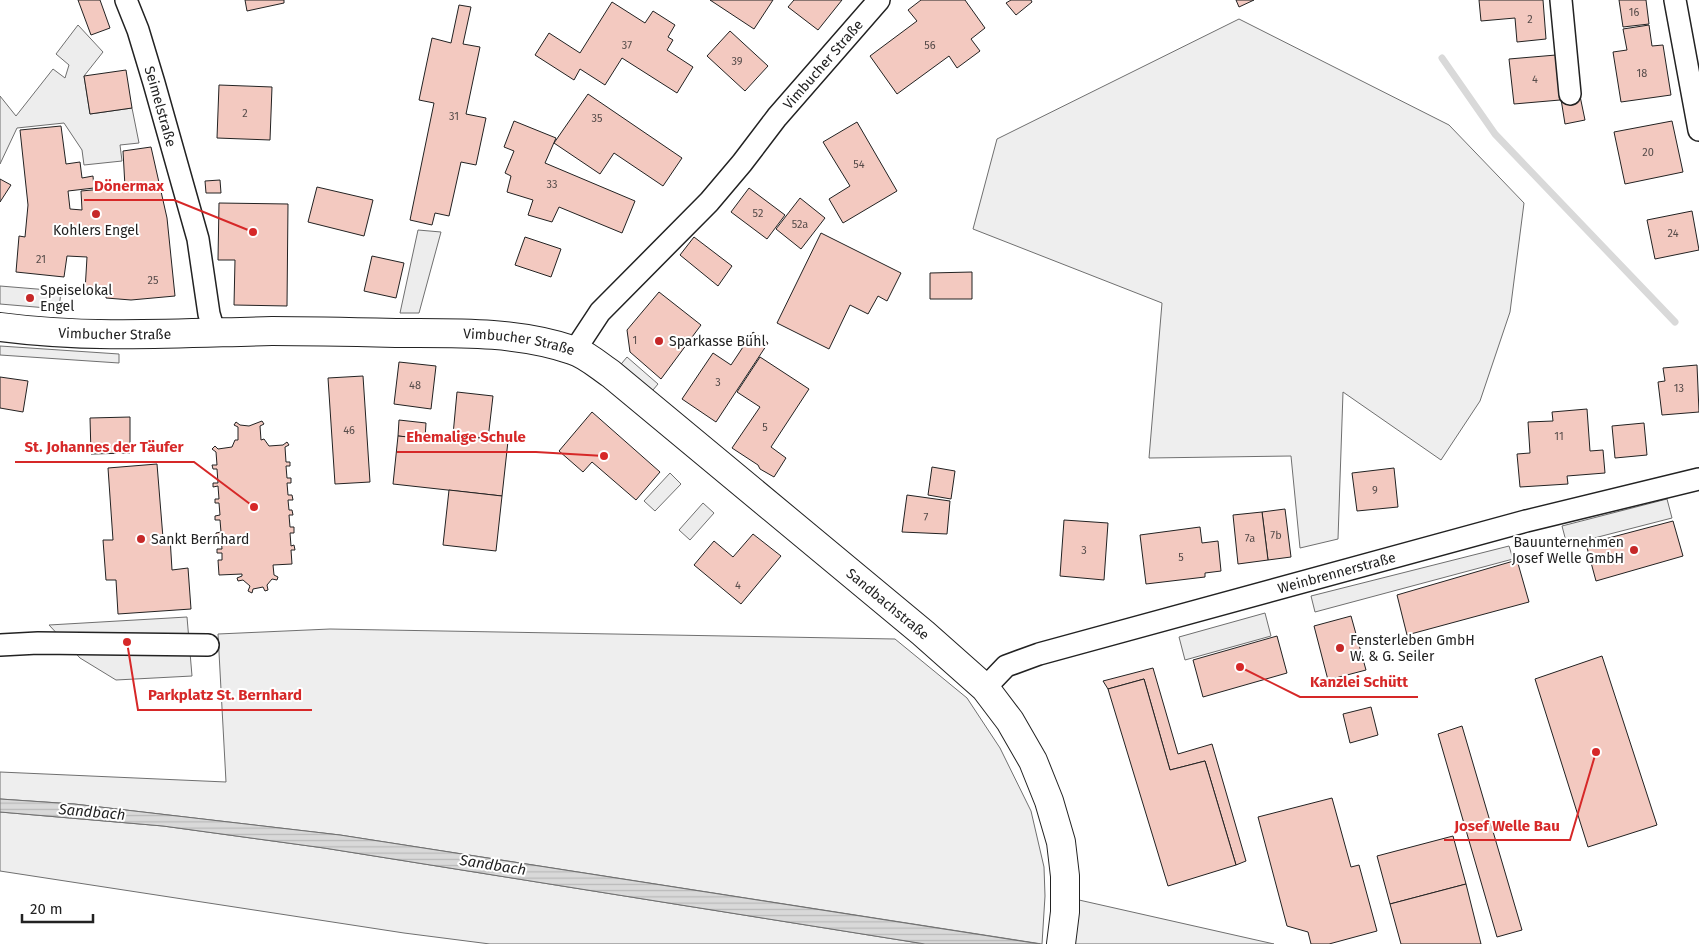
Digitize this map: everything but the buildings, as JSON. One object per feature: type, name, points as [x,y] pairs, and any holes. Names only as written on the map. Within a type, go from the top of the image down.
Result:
[{"type":"street","name":"Seimelstraße","points":[[126,0],[138,30],[154,83],[198,239],[209,314],[215,334]]},
{"type":"street","name":"Vimbucher Straße","points":[[0,327],[91,334],[215,334],[272,331],[509,336],[540,341],[575,350],[600,312],[709,202],[778,117],[879,0]]},
{"type":"street","points":[[1561,0],[1570,94]]},
{"type":"street","points":[[1675,0],[1699,130]]},
{"type":"street","name":"Sandbachstraße","points":[[575,350],[618,380],[923,633],[985,688],[1010,721],[1033,761],[1049,801],[1061,842],[1064,868],[1065,912],[1062,938]]},
{"type":"street","name":"Weinbrennerstraße","points":[[985,688],[1006,666],[1039,654],[1517,524],[1699,479]]},
{"type":"street","points":[[0,645],[38,643],[208,645]]},
{"type":"shaded area","points":[[1239,19],[1449,125],[1524,203],[1510,312],[1480,401],[1441,460],[1343,392],[1338,539],[1300,548],[1291,456],[1149,458],[1162,303],[973,229],[997,139]]},
{"type":"shaded area","points":[[78,25],[103,52],[84,76],[90,114],[132,108],[139,143],[120,145],[122,161],[84,165],[82,150],[64,123],[17,128],[0,164],[0,96],[16,116],[53,69],[65,78],[69,65],[56,54]]},
{"type":"shaded area","points":[[418,230],[441,232],[419,313],[400,313]]},
{"type":"shaded area","name":"Speiselokal Engel","points":[[0,286],[61,291],[59,309],[0,304]]},
{"type":"shaded area","points":[[0,346],[119,354],[119,363],[0,355]]},
{"type":"shaded area","points":[[627,357],[658,384],[643,402],[612,375]]},
{"type":"shaded area","points":[[670,473],[681,484],[655,511],[644,501]]},
{"type":"shaded area","points":[[1667,499],[1672,518],[1567,545],[1562,526]]},
{"type":"shaded area","points":[[703,503],[714,513],[690,540],[679,530]]},
{"type":"shaded area","points":[[1509,546],[1513,559],[1315,612],[1311,596]]},
{"type":"shaded area","points":[[1265,613],[1271,636],[1185,660],[1179,637]]},
{"type":"shaded area","points":[[187,617],[192,676],[116,680],[80,658],[49,625]]},
{"type":"shaded area","points":[[330,629],[895,639],[967,698],[1000,748],[1031,811],[1044,867],[1045,896],[1042,944],[340,835],[74,804],[0,799],[0,772],[226,782],[218,634]]},
{"type":"shaded area","points":[[0,812],[163,826],[324,848],[925,944],[490,944],[404,933],[0,871]]},
{"type":"shaded area","points":[[1079,900],[1274,944],[1075,944]]},
{"type":"water","name":"Sandbach","points":[[0,799],[74,804],[340,835],[1040,944],[925,944],[324,848],[163,826],[0,812]]},
{"type":"waterway","points":[[1442,58],[1495,134],[1675,322]]},
{"type":"place","name":"Kohlers Engel","points":[[96,214]]},
{"type":"place","name":"Dönermax","points":[[253,232]]},
{"type":"place","name":"Speiselokal Engel","points":[[30,298]]},
{"type":"place","name":"Sparkasse Bühl","points":[[659,341]]},
{"type":"place","name":"Ehemalige Schule","points":[[604,456]]},
{"type":"place","name":"St. Johannes der Täufer","points":[[254,507]]},
{"type":"place","name":"Sankt Bernhard","points":[[141,539]]},
{"type":"place","name":"Bauunternehmen Josef Welle GmbH","points":[[1634,550]]},
{"type":"place","name":"Parkplatz St. Bernhard","points":[[127,642]]},
{"type":"place","name":"Fensterleben GmbH W. & G. Seiler","points":[[1340,648]]},
{"type":"place","name":"Kanzlei Schütt","points":[[1240,667]]},
{"type":"place","name":"Josef Welle Bau","points":[[1596,752]]}]
